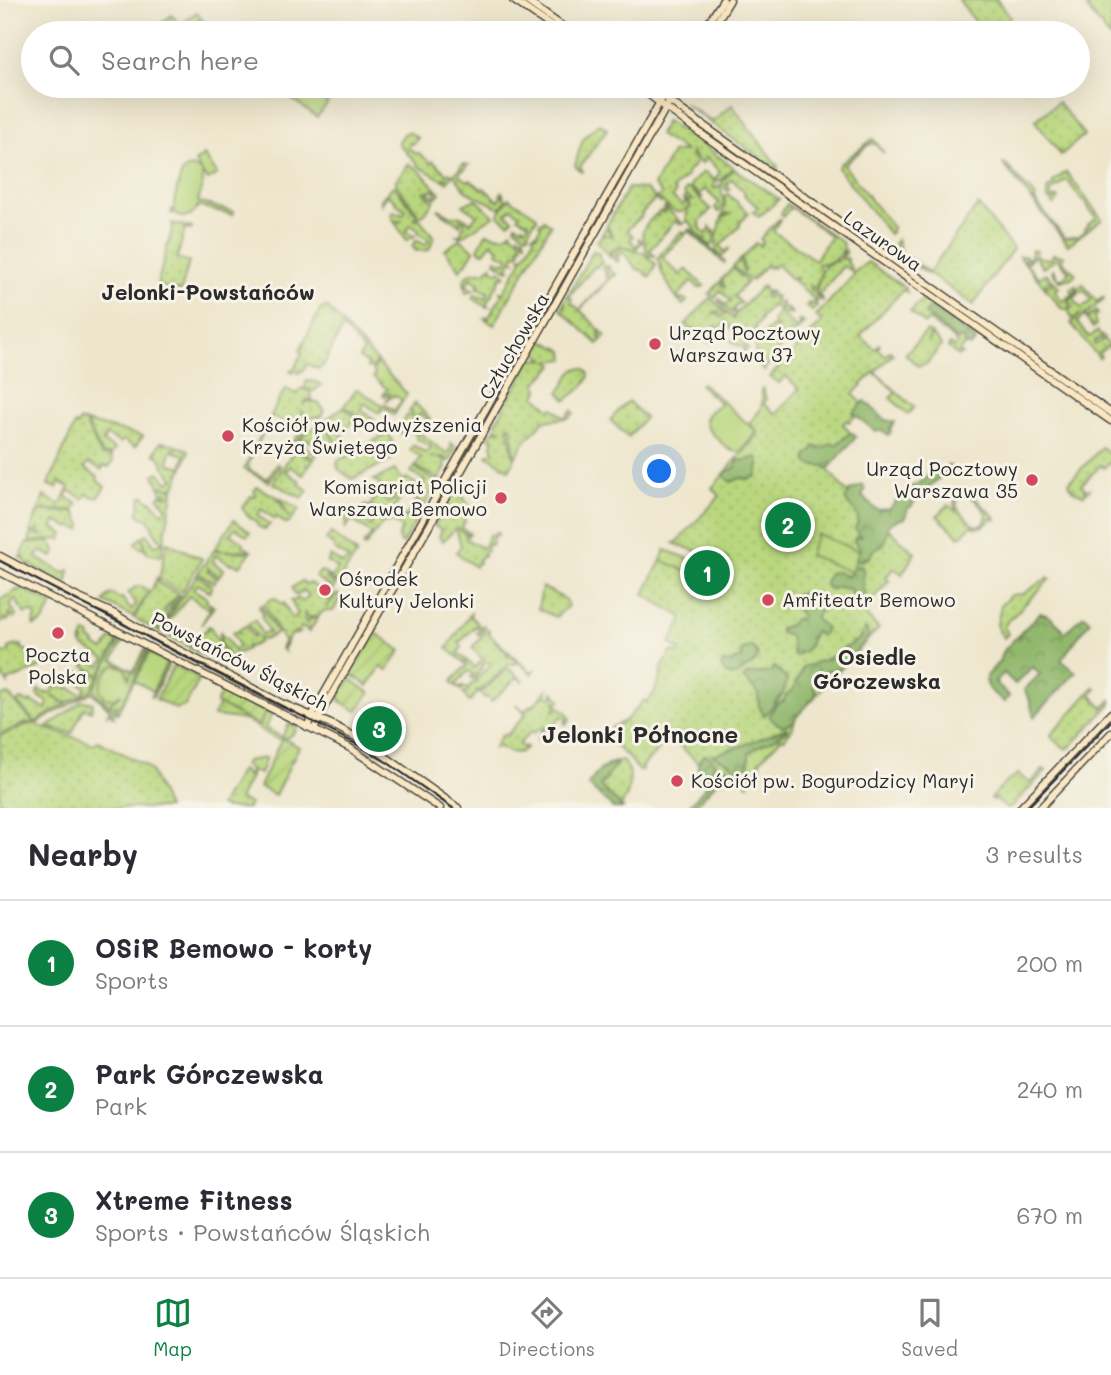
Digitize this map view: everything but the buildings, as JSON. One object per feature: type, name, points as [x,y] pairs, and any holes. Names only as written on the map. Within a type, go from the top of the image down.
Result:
[{"type":"main road","points":[[513,0],[544,21]]},
{"type":"main road","points":[[525,0],[555,21]]},
{"type":"main road","points":[[710,21],[723,0]]},
{"type":"main road","points":[[717,21],[730,0]]},
{"type":"main road","name":"Człuchowska","points":[[315,717],[329,698],[436,514],[672,98]]},
{"type":"main road","name":"Lazurowa","points":[[662,99],[1111,421]]},
{"type":"main road","name":"Człuchowska","points":[[310,729],[662,99]]},
{"type":"main road","name":"Lazurowa","points":[[668,105],[1111,413]]},
{"type":"main road","name":"Powstańców Śląskich","points":[[0,556],[281,703],[315,717],[372,747],[458,808]]},
{"type":"main road","name":"Powstańców Śląskich","points":[[0,572],[366,757],[440,808]]},
{"type":"main road","points":[[1020,808],[1111,713]]},
{"type":"main road","points":[[1040,808],[1111,733]]},
{"type":"green space","points":[[959,0],[997,0],[1010,17],[1007,21],[975,21]]},
{"type":"green space","points":[[1095,0],[1111,0],[1111,39],[1087,8]]},
{"type":"green space","points":[[197,12],[201,18],[197,21],[185,21]]},
{"type":"green space","points":[[172,15],[177,21],[164,21]]},
{"type":"green space","points":[[321,98],[328,103],[317,117],[293,100]]},
{"type":"green space","points":[[1058,102],[1084,135],[1061,155],[1035,121]]},
{"type":"green space","points":[[684,103],[712,122],[732,105],[778,167],[777,170],[715,126]]},
{"type":"green space","points":[[666,121],[733,167],[718,181],[715,179],[720,172],[707,158],[701,164],[691,152],[696,163],[673,189],[676,192],[672,197],[682,205],[686,201],[683,199],[685,197],[687,200],[687,208],[681,212],[672,210],[657,197],[662,194],[654,185],[672,153],[685,151],[659,135]]},
{"type":"green space","points":[[600,124],[607,129],[582,164],[581,172],[575,166],[582,142]]},
{"type":"green space","points":[[409,132],[418,138],[408,148],[431,163],[433,161],[447,174],[453,174],[447,182],[442,179],[448,177],[441,179],[420,167],[399,144],[405,133]]},
{"type":"green space","points":[[873,139],[884,153],[875,143],[868,145],[844,165],[892,227],[889,234],[838,168]]},
{"type":"green space","points":[[204,155],[217,174],[208,180],[202,173],[203,182],[198,202],[234,212],[233,215],[198,206],[188,217],[179,216],[174,211],[171,214],[182,173],[187,168],[201,171],[195,162]]},
{"type":"green space","points":[[409,164],[419,170],[440,193],[435,198],[435,189],[428,191],[432,196],[425,191],[434,201],[422,216],[396,184],[396,180]]},
{"type":"green space","points":[[464,164],[468,165],[459,175],[484,188],[498,201],[502,192],[506,200],[500,208],[467,192],[454,175]]},
{"type":"green space","points":[[1003,164],[1029,188],[1036,197],[1034,199],[1065,238],[1079,236],[1088,224],[1096,219],[1068,181],[1065,180],[1051,192],[1053,199],[1059,198],[1054,205],[1047,197],[1047,190],[1053,182],[1066,172],[1102,219],[1068,245]]},
{"type":"green space","points":[[734,169],[779,199],[759,217],[753,212],[758,207],[732,179],[726,184],[730,189],[728,191],[722,186],[722,182]]},
{"type":"green space","points":[[702,173],[706,173],[716,182],[713,186],[715,189],[719,185],[720,187],[723,203],[719,212],[715,208],[719,203],[705,189],[700,194],[703,199],[691,187]]},
{"type":"green space","points":[[393,186],[417,216],[412,219],[419,218],[434,237],[429,250],[416,251],[412,246],[417,240],[425,245],[429,240],[418,233],[419,230],[411,224],[406,231],[415,236],[407,240],[395,223],[402,221],[394,221],[391,215],[394,211],[402,215],[406,210],[388,195],[381,204],[381,199]]},
{"type":"green space","points":[[628,188],[646,189],[661,204],[653,198],[642,216],[627,230],[633,236],[630,240],[636,246],[641,242],[639,238],[642,242],[636,249],[621,246],[611,250],[609,255],[597,242],[602,235],[608,236],[602,234],[607,226],[610,236],[613,237],[607,225]]},
{"type":"green space","points":[[687,189],[711,209],[699,223],[699,227],[706,234],[710,227],[714,231],[712,233],[715,232],[711,246],[704,240],[707,237],[704,239],[688,221],[686,222],[687,210],[691,207],[689,200],[693,200],[685,195]]},
{"type":"green space","points":[[728,194],[749,213],[720,246],[725,252],[730,248],[722,256],[716,251],[717,236],[722,218],[730,214],[722,217],[725,197]]},
{"type":"green space","points":[[509,198],[537,216],[538,220],[535,220],[528,232],[530,234],[526,235],[515,227],[516,224],[525,228],[529,223],[518,217],[519,214],[511,208],[506,214],[513,219],[509,223],[498,215]]},
{"type":"green space","points":[[476,199],[494,216],[460,237],[457,235],[460,235],[465,221],[461,220],[460,225],[438,210],[465,218],[470,223],[477,215],[463,205]]},
{"type":"green space","points":[[787,204],[842,242],[840,255],[827,263],[818,264],[821,272],[815,289],[808,284],[819,299],[812,311],[806,306],[815,300],[794,281],[797,278],[792,280],[776,264],[773,268],[766,265],[751,281],[733,267],[741,259],[744,272],[742,258],[756,243],[760,246],[763,242],[760,239],[779,219],[773,231],[815,260],[831,236],[791,207],[783,217],[781,213]]},
{"type":"green space","points":[[978,205],[1013,249],[973,305],[929,273],[898,255],[893,247],[897,239],[901,253],[929,272]]},
{"type":"green space","points":[[665,207],[665,212],[668,210],[684,225],[675,221],[650,250],[655,256],[650,255],[642,234],[655,215],[658,216],[660,211],[665,213],[663,209]]},
{"type":"green space","points":[[544,220],[551,225],[494,325],[485,319],[488,319],[486,317],[489,317],[502,295],[500,292],[503,293],[522,260],[521,256],[524,257],[533,235],[536,235],[534,233],[537,234],[541,226],[539,224]]},
{"type":"green space","points":[[172,223],[192,228],[185,229],[177,258],[189,262],[181,291],[157,285]]},
{"type":"green space","points":[[690,229],[725,262],[689,231],[662,257],[680,275],[686,269],[704,286],[699,288],[692,281],[677,297],[687,301],[683,305],[676,298],[662,273],[658,259],[682,231],[685,234]]},
{"type":"green space","points":[[512,230],[511,233],[517,237],[520,234],[518,238],[523,236],[526,242],[521,244],[523,246],[520,246],[519,254],[516,253],[513,259],[515,261],[511,261],[508,270],[495,262],[496,259],[505,263],[509,258],[497,252],[499,249],[491,243],[484,252],[478,249],[486,233],[503,236]]},
{"type":"green space","points":[[460,239],[474,250],[460,270],[445,250]]},
{"type":"green space","points":[[624,247],[644,253],[656,264],[650,277],[638,270],[622,251],[615,255],[619,259],[617,262],[610,256],[614,250]]},
{"type":"green space","points":[[845,250],[843,259],[847,258],[852,271],[843,266],[819,295],[822,301],[817,293],[817,289],[822,269],[840,259]]},
{"type":"green space","points":[[1032,250],[1037,251],[1037,257],[1051,259],[1053,254],[1064,256],[1061,260],[1076,274],[1060,281],[1053,269],[1060,280],[1069,272],[1057,258],[1043,268],[1035,256],[1026,263],[1039,278],[1046,273],[1051,279],[1044,285],[1046,287],[1051,284],[1052,280],[1059,287],[1055,291],[1063,301],[1073,293],[1070,289],[1076,285],[1076,292],[1068,299],[1069,308],[1072,308],[1070,299],[1077,293],[1074,298],[1082,308],[1091,300],[1084,290],[1078,293],[1078,288],[1083,284],[1097,302],[1103,297],[1104,299],[1085,315],[1087,318],[1096,311],[1098,314],[1094,317],[1096,325],[1093,328],[1084,316],[1077,322],[1089,337],[1098,331],[1103,337],[1094,343],[1095,345],[1104,339],[1111,348],[1108,346],[1099,353],[1101,357],[1099,358],[1071,323],[1081,314],[1072,319],[1068,309],[1062,309],[1019,256],[1022,256],[1024,261],[1024,256],[1028,260]]},
{"type":"green space","points":[[593,251],[598,252],[602,263],[595,266],[569,296],[571,302],[606,336],[601,341],[599,330],[598,344],[560,309],[564,302],[565,309],[565,300]]},
{"type":"green space","points":[[868,262],[907,292],[903,290],[860,336],[875,349],[880,344],[878,349],[885,356],[890,351],[893,354],[875,372],[914,407],[908,414],[890,398],[896,392],[874,372],[853,394],[865,406],[849,422],[847,420],[843,424],[853,436],[825,466],[842,487],[915,553],[902,574],[894,568],[886,577],[889,581],[862,611],[879,629],[796,717],[792,729],[784,739],[781,738],[759,762],[761,765],[752,774],[748,785],[730,769],[718,781],[679,745],[671,741],[667,741],[642,770],[638,771],[606,735],[612,727],[625,721],[644,700],[647,702],[654,693],[662,674],[660,672],[670,653],[673,651],[678,654],[680,650],[670,643],[683,618],[644,594],[661,560],[710,581],[717,595],[729,568],[728,559],[714,555],[713,557],[673,543],[676,543],[720,496],[712,488],[758,434],[749,423],[761,408],[761,390],[763,388],[766,399],[764,404],[776,414],[799,389],[786,376],[779,383],[770,377],[822,322],[816,316],[853,273]]},
{"type":"green space","points":[[492,264],[491,268],[506,275],[502,276],[486,305],[489,307],[486,307],[473,298],[476,294],[485,299],[488,293],[477,287],[479,284],[471,278],[466,285],[474,290],[466,293],[464,281],[465,277],[486,271]]},
{"type":"green space","points":[[609,266],[613,273],[616,273],[615,276],[613,275],[580,310],[609,279],[602,268]]},
{"type":"green space","points":[[733,268],[747,282],[734,296],[742,304],[739,303],[732,313],[718,301],[720,299],[727,305],[731,301],[720,290],[715,298],[709,294],[721,281],[725,287],[722,279]]},
{"type":"green space","points":[[762,286],[767,292],[771,292],[764,295],[767,298],[773,295],[776,297],[774,300],[782,305],[779,310],[772,305],[760,318],[756,329],[744,342],[748,349],[746,351],[743,352],[744,349],[739,344],[737,346],[731,341],[733,339],[735,342],[739,337],[726,323],[719,329],[716,326],[710,332],[714,337],[716,334],[718,336],[710,343],[696,332],[698,330],[695,328],[691,331],[685,325],[710,298],[725,311],[713,314],[718,313],[721,317],[726,312],[734,319]]},
{"type":"green space","points":[[922,300],[977,340],[970,347],[966,344],[959,352],[962,354],[958,356],[948,347],[950,344],[954,348],[957,343],[944,331],[929,320],[925,324],[910,312]]},
{"type":"green space","points":[[327,307],[377,361],[372,368],[367,367],[368,364],[359,358],[364,351],[343,327],[323,366],[319,369],[307,364],[299,373],[290,372],[302,353],[300,350],[318,314],[321,309]]},
{"type":"green space","points":[[784,307],[792,313],[790,315],[787,311],[783,316],[797,329],[801,324],[798,322],[800,320],[804,323],[796,332],[792,331],[780,345],[776,356],[764,369],[765,372],[756,361],[755,344],[771,327],[781,327],[773,326],[772,321]]},
{"type":"green space","points":[[930,307],[971,337],[974,340],[971,346],[965,344],[963,338],[957,340],[925,314]]},
{"type":"green space","points":[[927,331],[930,333],[929,343],[931,334],[941,346],[926,364],[918,366],[906,353]]},
{"type":"green space","points":[[542,340],[564,351],[565,359],[549,361],[554,365],[536,384],[539,389],[535,396],[565,418],[572,410],[574,413],[569,418],[542,421],[515,458],[509,426],[514,461],[509,470],[487,455],[494,452],[494,440],[489,437],[492,432],[502,429],[495,429],[496,422],[531,360],[545,359],[535,352]]},
{"type":"green space","points":[[378,363],[407,394],[394,415],[386,409],[385,404],[394,411],[402,400],[394,395],[386,401],[390,394],[383,395],[387,389],[373,377],[373,370]]},
{"type":"green space","points":[[579,368],[585,369],[589,374],[588,378],[580,389],[566,400],[559,392],[572,372]]},
{"type":"green space","points":[[306,381],[321,385],[314,391],[307,389],[312,400],[306,400],[303,406],[307,401],[318,403],[324,409],[321,417],[310,418],[302,410],[303,434],[289,452],[285,449],[287,450],[301,431],[271,416],[248,464],[250,471],[267,479],[277,464],[280,466],[269,482],[244,469],[282,394],[286,389],[296,394],[302,388],[305,390]]},
{"type":"green space","points":[[702,383],[757,432],[740,452],[727,448],[708,428],[706,416],[721,404],[700,385]]},
{"type":"green space","points":[[357,389],[382,405],[379,413],[364,403],[362,405],[361,410],[374,419],[371,423],[344,406]]},
{"type":"green space","points":[[628,401],[645,418],[628,437],[610,420]]},
{"type":"green space","points":[[865,401],[885,420],[895,422],[888,435],[879,430],[875,431],[853,413]]},
{"type":"green space","points":[[415,403],[430,419],[428,421],[420,414],[412,427],[447,454],[452,445],[450,442],[456,447],[450,461],[442,457],[431,457],[446,461],[439,480],[416,466],[421,457],[410,450],[413,445],[426,453],[432,448],[409,430],[400,433],[407,415],[413,415],[413,412],[409,412]]},
{"type":"green space","points":[[343,407],[355,416],[347,429],[334,420],[329,425],[344,436],[346,445],[339,448],[324,421]]},
{"type":"green space","points":[[79,421],[85,422],[101,455],[111,456],[113,461],[109,467],[104,466],[101,470],[89,463],[84,468],[98,477],[97,480],[105,487],[98,497],[87,494],[83,499],[69,490],[67,497],[78,504],[74,510],[40,510],[75,512],[82,525],[81,530],[55,521],[53,528],[64,534],[62,539],[29,542],[31,534],[43,535],[38,532],[39,528],[36,532],[30,532],[44,496],[59,505],[69,487],[59,482],[57,488],[48,485],[75,424],[77,426]]},
{"type":"green space","points":[[323,421],[338,449],[326,442],[322,448],[307,439],[304,446],[317,454],[314,459],[296,447],[304,435]]},
{"type":"green space","points":[[86,422],[143,436],[135,447],[106,435],[103,442],[115,449],[112,454],[103,455]]},
{"type":"green space","points":[[389,433],[395,451],[391,460],[352,479],[338,469],[339,460]]},
{"type":"green space","points":[[850,433],[856,437],[830,467],[827,469],[807,462],[807,456],[814,446],[822,449],[831,443],[836,445]]},
{"type":"green space","points":[[161,442],[174,444],[168,463],[182,467],[185,455],[175,452],[177,446],[189,452],[175,487],[159,486],[154,475],[159,472],[167,482],[174,479],[157,455],[154,455]]},
{"type":"green space","points":[[1102,447],[1111,455],[1111,464],[1104,468],[1101,465],[1081,485],[1086,491],[1091,488],[1084,495],[1076,492],[1069,482]]},
{"type":"green space","points":[[295,449],[313,460],[307,465],[303,475],[290,466],[285,471],[308,490],[302,498],[273,483]]},
{"type":"green space","points":[[758,458],[759,465],[757,476],[731,482],[725,477],[725,473],[735,468],[738,461]]},
{"type":"green space","points":[[948,466],[948,470],[908,508],[905,518],[889,525],[884,544],[873,550],[870,557],[857,560],[860,549],[854,541],[855,538],[861,537],[855,528],[857,516],[845,500],[850,490],[863,485],[865,490],[862,496],[874,508],[889,509],[909,488]]},
{"type":"green space","points":[[415,467],[437,483],[424,506],[406,491],[391,513],[394,516],[406,516],[416,502],[424,507],[419,516],[392,517],[418,518],[402,544],[398,537],[402,528],[392,521],[385,522],[388,517],[370,505],[377,494],[389,503],[395,497],[379,487],[380,484],[374,480],[395,470],[405,480],[407,478],[422,488],[425,481],[411,472]]},
{"type":"green space","points":[[159,487],[174,488],[161,556],[147,553],[143,538],[145,550],[136,545],[136,542],[147,534],[155,545],[162,543],[148,519],[138,514],[141,497],[152,501],[162,513],[167,508],[158,497],[170,496],[165,494],[167,491],[162,494]]},
{"type":"green space","points":[[257,487],[277,497],[289,518],[280,498],[299,509],[289,523],[276,517],[275,519],[261,509],[258,516],[270,524],[264,530],[248,516],[242,508],[251,496],[254,497]]},
{"type":"green space","points":[[457,487],[470,506],[462,528],[470,533],[469,535],[459,529],[467,536],[466,539],[482,548],[490,534],[492,536],[496,532],[499,535],[496,534],[491,542],[493,544],[489,544],[475,567],[456,552],[461,546],[456,528],[443,541],[439,537],[442,530],[434,526]]},
{"type":"green space","points":[[965,488],[996,518],[980,527],[971,526],[960,537],[937,516],[948,505],[956,511],[954,502],[959,495],[965,493],[962,490]],"holes":[[[963,495],[984,510],[987,517],[984,524],[972,524],[957,508],[957,501]]]},
{"type":"green space","points":[[366,505],[386,518],[383,522],[382,519],[382,524],[365,547],[363,545],[372,534],[352,520],[346,528],[343,515],[345,512],[371,526],[373,519],[360,510]]},
{"type":"green space","points":[[234,520],[250,532],[247,536],[235,528],[230,534],[250,550],[223,551],[251,552],[240,566],[230,564],[215,555],[213,562],[224,570],[219,576],[208,568],[209,572],[218,578],[214,583],[198,573],[214,550],[222,551],[215,548]]},
{"type":"green space","points":[[331,533],[357,554],[337,583],[327,576],[332,577],[338,569],[327,563],[330,556],[343,564],[349,559],[326,540]]},
{"type":"green space","points":[[817,534],[859,551],[851,572],[809,555]]},
{"type":"green space","points":[[50,542],[56,551],[53,557],[41,551],[36,557],[64,573],[69,570],[66,583],[27,564],[23,557],[20,558],[27,543]]},
{"type":"green space","points":[[167,542],[202,559],[182,592],[159,579]]},
{"type":"green space","points":[[665,550],[723,571],[726,574],[717,595],[706,590],[709,581],[661,560]]},
{"type":"green space","points":[[861,566],[864,571],[862,589],[866,592],[860,601],[853,601],[850,589],[827,588],[825,582],[830,572],[848,577],[854,567]]},
{"type":"green space","points":[[321,571],[326,574],[327,579],[336,584],[326,601],[332,593],[333,597],[326,608],[337,594],[341,597],[333,611],[324,611],[317,617],[307,617],[304,613],[307,623],[308,619],[318,618],[310,631],[308,627],[309,632],[301,627],[299,632],[293,632],[299,633],[291,634],[284,651],[281,649],[285,640],[264,604],[272,598],[277,599],[281,604],[284,603],[292,619],[295,618],[298,614],[291,601],[297,598],[302,602],[309,596],[303,590],[295,595],[292,588],[302,581],[326,593],[329,586],[315,577]]},
{"type":"green space","points":[[197,575],[212,588],[210,592],[198,584],[193,589],[207,598],[206,601],[213,606],[209,606],[213,608],[201,625],[210,610],[189,596],[164,625],[173,630],[172,632],[189,637],[191,641],[187,646],[159,632]]},
{"type":"green space","points":[[1048,577],[1050,579],[1007,622],[1004,627],[1008,634],[1004,638],[997,625],[1001,605],[1011,595],[1023,594]]},
{"type":"green space","points":[[157,578],[159,583],[181,595],[171,611],[169,609],[179,594],[164,610],[169,613],[157,631],[134,618]]},
{"type":"green space","points":[[137,586],[149,591],[133,617],[104,602],[113,594],[119,599],[122,598],[131,610],[136,604],[128,593]]},
{"type":"green space","points":[[542,587],[565,599],[568,606],[556,617],[538,609]]},
{"type":"green space","points":[[21,588],[53,604],[43,622],[34,626],[34,613],[25,614],[15,599],[10,605],[17,616],[14,618],[9,614],[7,621],[4,618],[0,623],[0,600]]},
{"type":"green space","points":[[800,594],[817,603],[820,610],[815,618],[826,628],[820,636],[816,632],[813,633],[809,646],[797,656],[793,655],[790,636],[780,633],[780,629],[791,624],[794,619],[800,619],[801,615],[792,601],[794,595]]},
{"type":"green space","points":[[261,605],[277,633],[264,640],[258,637],[260,642],[247,646],[247,649],[229,658],[220,641],[220,631],[234,651],[239,646],[232,632],[239,632],[239,629],[246,626],[253,637],[255,635],[248,624],[255,620],[262,634],[269,632],[261,616]]},
{"type":"green space","points":[[471,613],[471,617],[485,628],[479,635],[477,633],[480,630],[476,626],[459,643],[462,647],[458,653],[473,666],[476,667],[481,661],[484,665],[473,679],[473,674],[468,671],[456,684],[465,688],[461,690],[452,681],[467,665],[447,648]]},
{"type":"green space","points":[[1040,613],[1049,616],[1064,633],[1084,615],[1090,621],[1061,660],[1076,672],[1034,717],[1024,690],[1040,674],[1033,667],[1015,684],[1004,673],[995,682],[1009,696],[1005,702],[989,688],[986,676],[999,662],[1002,652]]},
{"type":"green space","points":[[210,626],[228,658],[220,663],[189,648]]},
{"type":"green space","points":[[488,629],[489,634],[531,672],[534,670],[532,674],[493,639],[507,653],[507,658],[508,654],[518,663],[505,667],[479,692],[477,690],[478,693],[469,702],[463,693],[476,683],[476,679],[490,666],[490,663],[472,648]]},
{"type":"green space","points":[[864,629],[868,635],[866,641],[841,668],[826,671],[815,681],[815,697],[794,722],[783,726],[769,716],[777,704],[784,701],[786,695],[793,690],[803,667],[829,658],[860,638]]},
{"type":"green space","points":[[375,632],[401,651],[387,671],[381,667],[368,686],[351,674]]},
{"type":"green space","points":[[85,633],[91,636],[89,639],[95,642],[94,645],[104,650],[111,639],[116,641],[115,635],[120,637],[100,675],[84,666],[88,659],[100,666],[105,659],[81,645]]},
{"type":"green space","points":[[121,638],[124,639],[113,660],[133,671],[145,649],[170,662],[151,697],[167,662],[148,653],[122,704],[147,652],[145,651],[116,709],[117,713],[94,688]],"holes":[[[120,665],[126,670],[125,683],[121,691],[111,699],[101,692],[102,684],[109,669]]]},
{"type":"green space","points":[[16,645],[22,645],[21,648],[53,664],[8,681],[8,684],[0,673],[0,656]]},
{"type":"green space","points":[[751,646],[758,655],[754,663],[735,676],[726,674],[721,667],[723,662],[732,663],[742,658],[741,651]]},
{"type":"green space","points":[[145,650],[147,652],[118,712],[118,704],[116,707],[110,703],[121,695],[113,699],[106,698],[100,691],[103,679],[115,665],[125,668],[129,679]]},
{"type":"green space","points":[[149,653],[167,662],[153,691],[135,681]]},
{"type":"green space","points":[[174,665],[200,678],[186,705],[176,709],[156,699]]},
{"type":"green space","points":[[773,667],[787,679],[783,694],[764,716],[759,706],[758,693],[743,678],[748,674],[771,672]]},
{"type":"green space","points":[[508,668],[524,682],[517,677],[491,702],[480,693]]},
{"type":"green space","points":[[88,670],[99,676],[91,691],[83,695],[85,687],[73,680],[78,671],[85,675]]},
{"type":"green space","points":[[349,678],[370,693],[357,711],[338,697]]},
{"type":"green space","points":[[52,682],[83,695],[67,703],[52,696],[66,704],[35,722],[17,702],[20,699],[29,703],[30,701],[46,709],[48,702],[37,695],[38,690],[47,694],[53,692]]},
{"type":"green space","points":[[1094,687],[1096,689],[1091,695],[1103,708],[1111,700],[1111,704],[1066,749],[1051,735]]},
{"type":"green space","points":[[223,690],[266,712],[259,726],[216,703]]},
{"type":"green space","points":[[547,690],[546,695],[552,697],[553,692],[561,700],[558,703],[553,700],[557,705],[552,712],[558,706],[567,713],[570,719],[566,724],[564,723],[567,720],[562,716],[549,730],[553,734],[556,731],[554,736],[546,727],[541,727],[546,734],[540,741],[537,739],[545,735],[538,729],[534,733],[531,731],[519,744],[523,748],[527,747],[517,753],[499,746],[494,748],[502,734],[506,736],[526,714],[516,704],[526,710]]},
{"type":"green space","points":[[92,692],[39,722],[39,726],[94,744],[98,741],[145,765],[151,771],[167,808],[0,808],[0,736],[35,724]]},
{"type":"green space","points":[[8,694],[34,723],[25,723],[0,735],[0,697]]},
{"type":"green space","points":[[82,701],[93,704],[91,711],[84,708],[72,733],[48,727]]},
{"type":"green space","points":[[219,704],[259,725],[266,712],[260,708],[272,714],[265,728],[282,737],[289,724],[296,730],[283,739],[271,736],[247,721],[213,716]]},
{"type":"green space","points":[[788,729],[778,737],[749,753],[749,765],[743,768],[742,774],[731,764],[712,755],[744,745]]},
{"type":"green space","points":[[281,740],[299,747],[275,795],[259,787]]},
{"type":"green space","points":[[704,755],[716,762],[712,770],[717,774],[721,774],[727,767],[733,774],[721,782],[718,781],[693,808],[687,808],[714,777],[711,775],[701,782],[698,781],[698,762]]},
{"type":"green space","points":[[266,758],[260,774],[253,771],[239,799],[250,804],[248,808],[220,806],[241,770],[248,776],[251,770],[244,766],[246,761]]},
{"type":"green space","points":[[621,760],[630,777],[627,796],[621,806],[600,786],[616,764],[606,765]]},
{"type":"green space","points":[[617,764],[600,786],[623,808],[613,808],[588,785],[603,768]]},
{"type":"green space","points":[[1044,769],[1046,771],[1010,808],[991,798],[1018,774],[1030,783]]},
{"type":"tram line","points":[[0,561],[354,743],[453,808]]},
{"type":"tram line","points":[[1027,808],[1111,721]]},
{"type":"place","name":"Urząd Pocztowy Warszawa 37","points":[[655,344]]},
{"type":"place","name":"Kościół pw. Podwyższenia Krzyża Świętego","points":[[228,436]]},
{"type":"place","name":"Urząd Pocztowy Warszawa 35","points":[[1032,480]]},
{"type":"place","name":"Komisariat Policji Warszawa Bemowo","points":[[501,498]]},
{"type":"place","name":"Park Górczewska","points":[[788,525]]},
{"type":"place","name":"OSiR Bemowo - korty","points":[[707,573]]},
{"type":"place","name":"Ośrodek Kultury Jelonki","points":[[325,590]]},
{"type":"place","name":"Amfiteatr Bemowo","points":[[768,600]]},
{"type":"place","name":"Poczta Polska","points":[[58,633]]},
{"type":"place","name":"Xtreme Fitness","points":[[379,729]]},
{"type":"place","name":"Kościół pw. Bogurodzicy Maryi","points":[[677,781]]},
{"type":"district","name":"Jelonki-Powstańców","points":[[208,293]]},
{"type":"district","name":"Osiedle Górczewska","points":[[877,670]]},
{"type":"district","name":"Jelonki Północne","points":[[640,735]]}]
